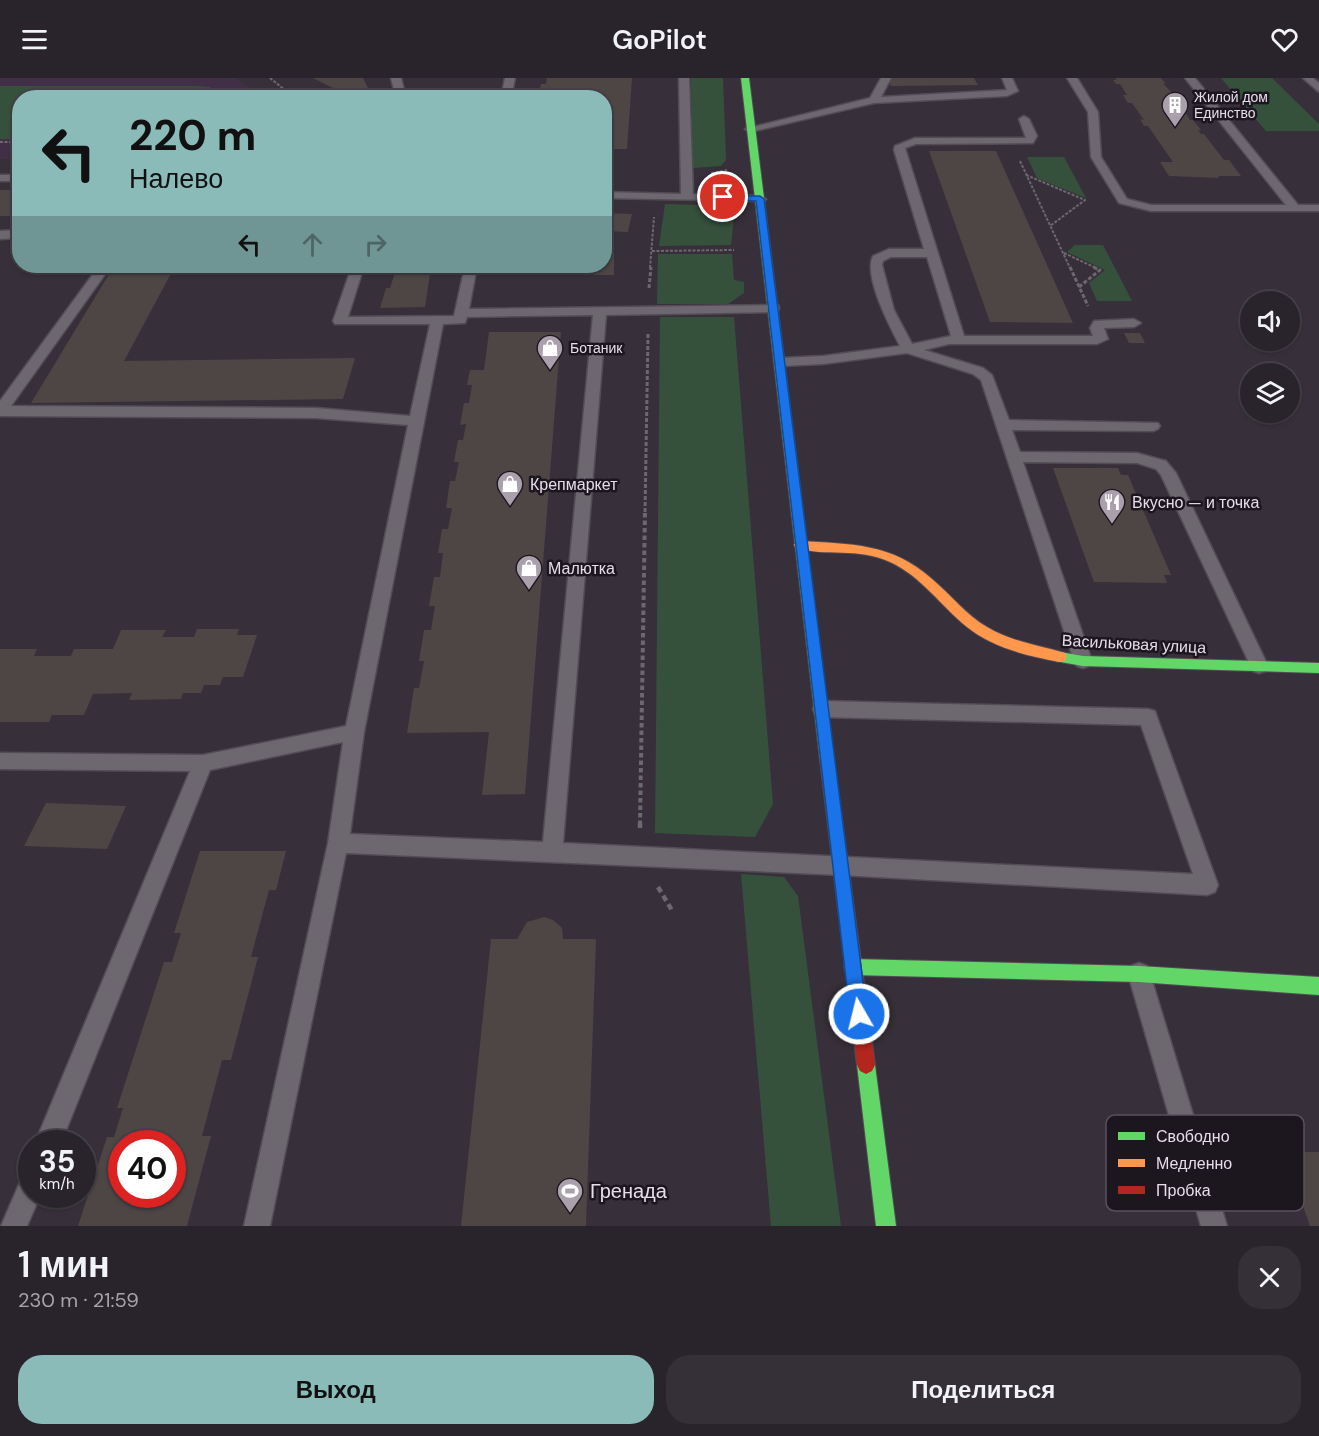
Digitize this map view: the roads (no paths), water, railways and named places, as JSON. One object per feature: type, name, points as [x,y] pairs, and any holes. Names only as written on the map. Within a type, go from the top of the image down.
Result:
[{"type":"street","points":[[745,78],[781,362],[800,546],[886,1226]]},
{"type":"street","name":"Васильковая улица","points":[[800,546],[858,549],[883,554],[916,572],[973,625],[1042,654],[1083,661],[1319,668]]},
{"type":"street","points":[[852,967],[1139,974],[1319,986]]},
{"type":"lane","points":[[684,78],[687,196]]},
{"type":"lane","points":[[874,100],[886,78]]},
{"type":"lane","points":[[750,129],[874,100],[1007,93],[1013,91],[1007,78]]},
{"type":"lane","points":[[1072,78],[1093,112],[1096,158],[1123,201],[1151,208],[1319,208]]},
{"type":"lane","points":[[1190,78],[1294,208]]},
{"type":"lane","points":[[1308,78],[1319,89]]},
{"type":"lane","points":[[959,340],[899,150],[900,146],[915,141],[1032,139],[1024,119]]},
{"type":"lane","points":[[612,195],[760,199]]},
{"type":"lane","points":[[932,253],[889,253],[877,259],[876,265],[887,310],[908,349],[978,371],[987,378],[1083,661]]},
{"type":"lane","points":[[0,411],[100,273]]},
{"type":"lane","points":[[356,273],[340,321],[460,320],[470,273]]},
{"type":"lane","points":[[461,313],[773,308]]},
{"type":"lane","points":[[552,853],[600,311]]},
{"type":"lane","points":[[257,1226],[338,843],[354,732],[437,320]]},
{"type":"lane","points":[[781,362],[823,360],[908,349],[942,341],[1097,340],[1101,339],[1097,328],[1100,324],[1134,323]]},
{"type":"lane","points":[[0,411],[316,413],[417,421]]},
{"type":"lane","points":[[1004,425],[1153,426]]},
{"type":"lane","points":[[1015,457],[1137,458],[1161,465],[1168,473],[1259,666]]},
{"type":"lane","points":[[338,843],[840,865],[1207,885],[1148,717],[822,709]]},
{"type":"lane","points":[[0,761],[203,763],[354,732]]},
{"type":"lane","points":[[53,1130],[203,763]]},
{"type":"lane","points":[[1139,974],[1181,1115]]},
{"type":"lane","points":[[14,1226],[22,1208]]},
{"type":"lane","points":[[1210,1211],[1214,1226]]},
{"type":"place","name":"Жилой дом Единство","points":[[1175,128]]},
{"type":"place","name":"Ботаник","points":[[550,371]]},
{"type":"place","name":"Крепмаркет","points":[[510,507]]},
{"type":"place","name":"Вкусно — и точка","points":[[1112,525]]},
{"type":"place","name":"Малютка","points":[[529,591]]},
{"type":"place","name":"Гренада","points":[[570,1214]]}]
